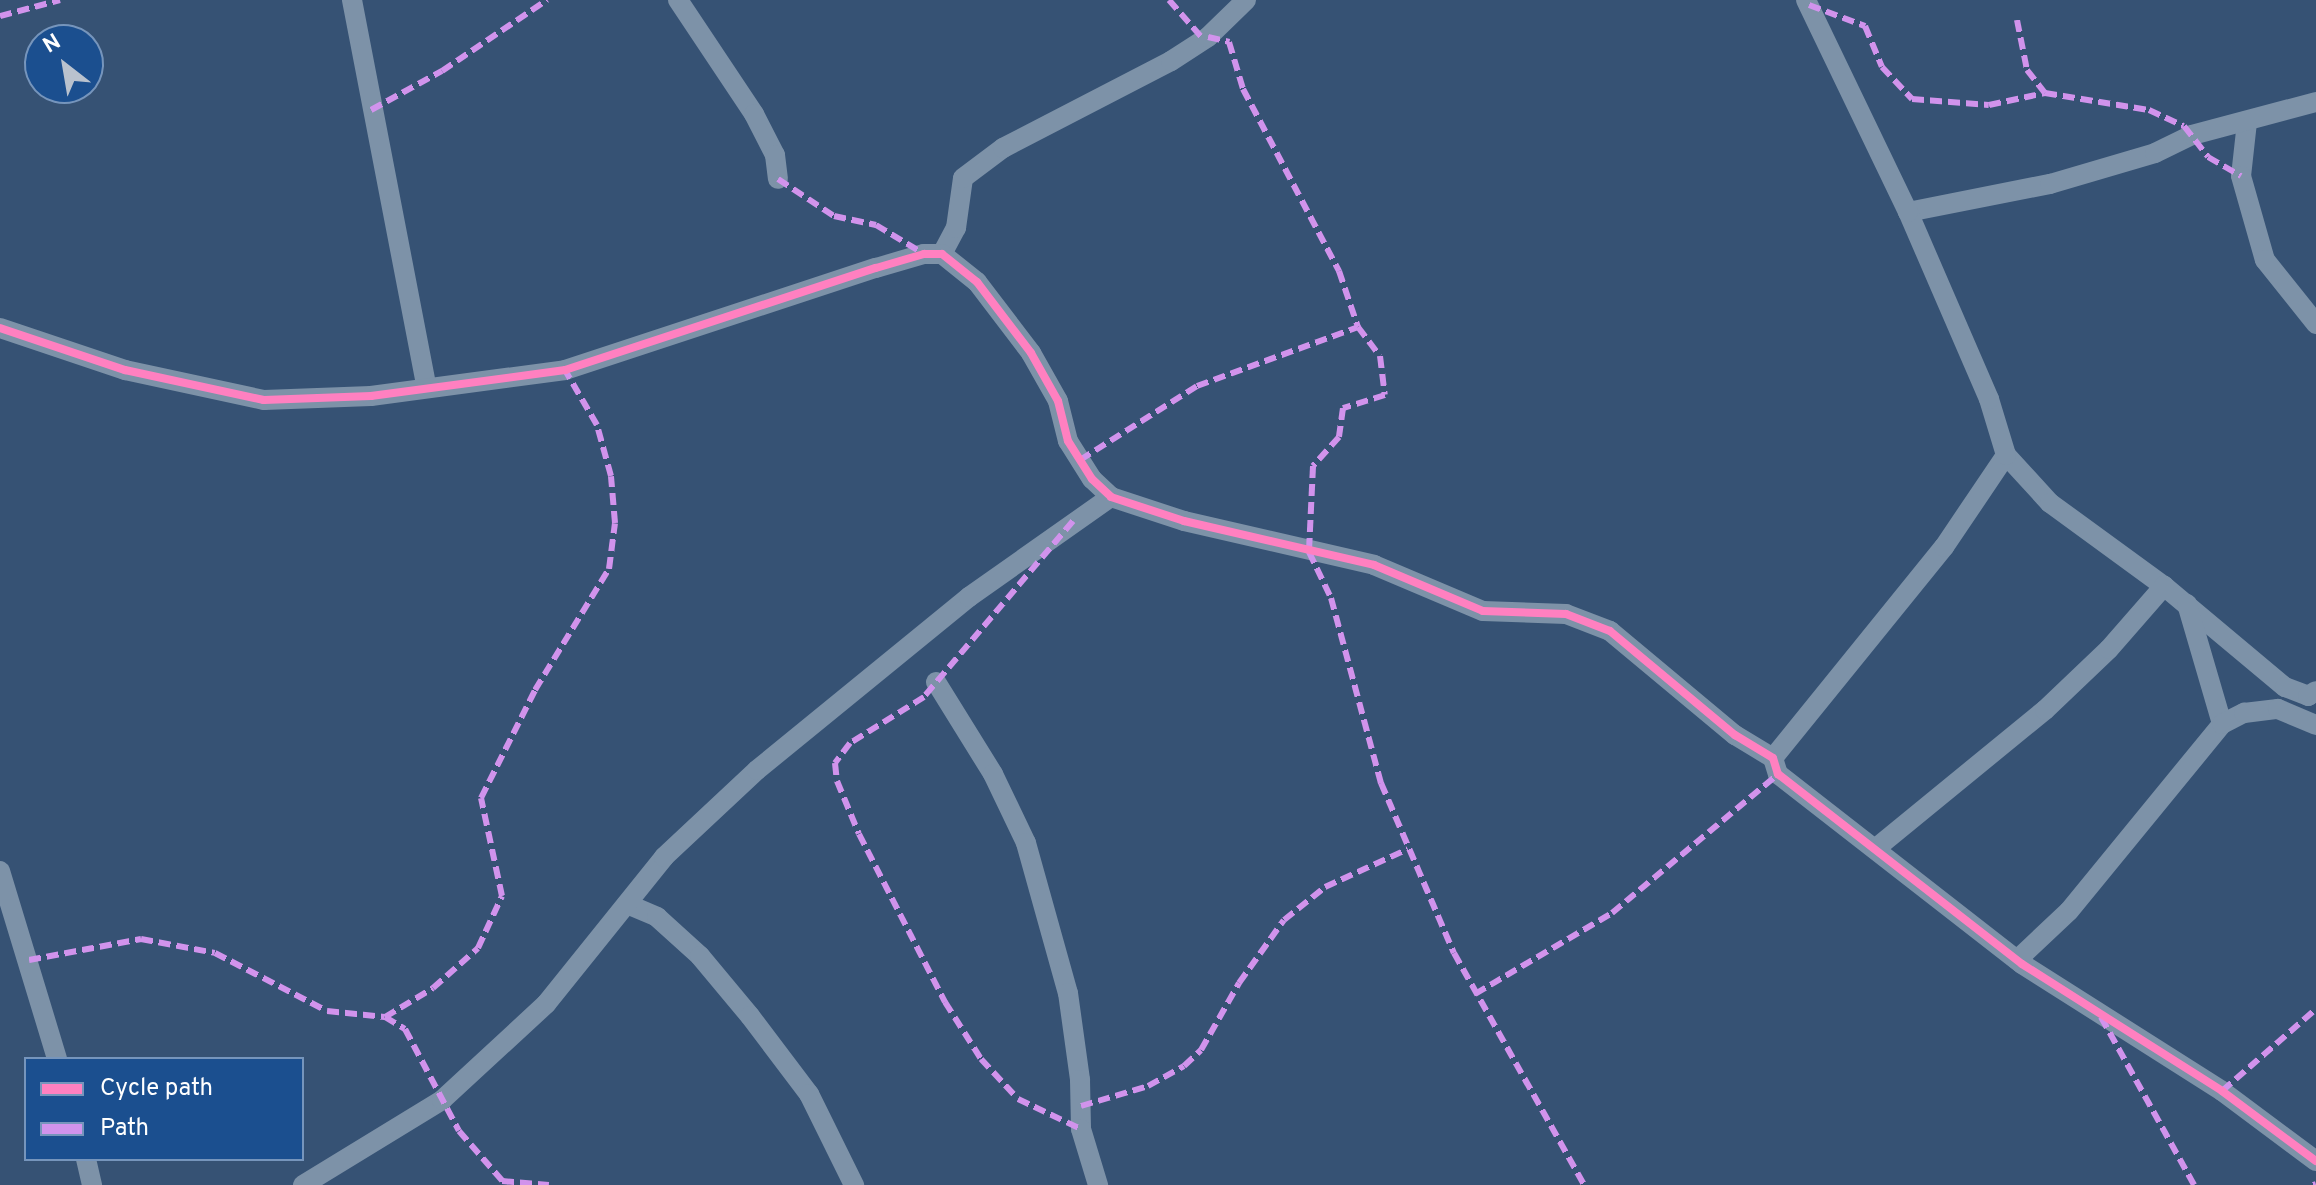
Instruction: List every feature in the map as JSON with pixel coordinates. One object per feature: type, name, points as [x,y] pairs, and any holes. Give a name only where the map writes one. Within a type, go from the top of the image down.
[{"type":"street","points":[[352,0],[426,386]]},
{"type":"street","points":[[678,0],[754,114],[775,155],[778,179]]},
{"type":"street","points":[[942,254],[956,228],[963,178],[1003,148],[1182,54],[1246,0]]},
{"type":"street","points":[[1806,0],[1908,212],[1989,399],[2006,455],[2050,503],[2187,604],[2285,687],[2308,696],[2316,691]]},
{"type":"street","points":[[1908,212],[2050,184],[2316,102]]},
{"type":"street","points":[[2247,122],[2241,176],[2265,260],[2316,324]]},
{"type":"street","points":[[0,328],[125,370],[264,400],[371,396],[426,386],[565,370],[912,257],[942,254],[977,282],[1031,353],[1058,401],[1068,441],[1092,479],[1111,497],[1184,521],[1374,565],[1483,611],[1566,614],[1610,631],[1735,735],[1773,758],[1778,774],[2017,960],[2222,1091],[2316,1161]]},
{"type":"street","points":[[1773,758],[1944,547],[2006,455]]},
{"type":"street","points":[[303,1185],[442,1100],[546,1004],[664,857],[757,770],[969,597],[1111,497]]},
{"type":"street","points":[[1875,849],[2045,710],[2109,649],[2164,586]]},
{"type":"street","points":[[2187,604],[2222,724]]},
{"type":"street","points":[[936,682],[993,774],[1026,843],[1068,993],[1080,1080],[1081,1129],[1098,1185]]},
{"type":"street","points":[[2017,960],[2069,911],[2222,724],[2244,713],[2278,709],[2316,725]]},
{"type":"street","points":[[2,882],[56,1057]]},
{"type":"street","points":[[627,904],[657,917],[700,956],[750,1016],[809,1094],[854,1185]]},
{"type":"street","points":[[86,1161],[92,1185]]},
{"type":"marked path","points":[[0,16],[60,0]]},
{"type":"marked path","points":[[371,110],[442,71],[547,0]]},
{"type":"marked path","points":[[1169,0],[1204,40]]},
{"type":"marked path","points":[[1809,5],[1865,26],[1882,67],[1912,99],[1989,105],[2045,93],[2149,110],[2184,126],[2208,157],[2241,176]]},
{"type":"marked path","points":[[2017,20],[2027,70],[2045,93]]},
{"type":"marked path","points":[[1208,37],[1229,42],[1243,89],[1339,271],[1358,327],[1380,356],[1385,395],[1343,408],[1339,437],[1313,466],[1309,552],[1331,598],[1381,783],[1454,953],[1584,1185]]},
{"type":"marked path","points":[[778,179],[834,216],[876,225],[924,254]]},
{"type":"marked path","points":[[1080,460],[1197,386],[1358,327]]},
{"type":"marked path","points":[[385,1017],[433,988],[478,948],[502,896],[481,798],[535,690],[609,569],[615,523],[611,476],[597,425],[565,370]]},
{"type":"marked path","points":[[1073,521],[924,697],[850,743],[835,763],[837,781],[859,834],[945,1002],[981,1059],[1018,1099],[1081,1129]]},
{"type":"marked path","points":[[1475,994],[1612,913],[1778,774]]},
{"type":"marked path","points":[[1081,1106],[1148,1086],[1184,1066],[1201,1050],[1239,983],[1284,920],[1325,887],[1408,849]]},
{"type":"marked path","points":[[29,960],[141,939],[215,953],[327,1011],[385,1017],[405,1029],[459,1131],[506,1185]]},
{"type":"marked path","points":[[2222,1091],[2316,1009]]},
{"type":"marked path","points":[[2101,1017],[2194,1185]]},
{"type":"marked path","points":[[502,1181],[549,1185]]},
{"type":"cycle path","points":[[0,328],[125,370],[264,400],[371,396],[565,370],[876,268],[924,254],[942,254],[977,282],[1031,353],[1058,401],[1068,441],[1092,479],[1111,497],[1184,521],[1374,565],[1483,611],[1566,614],[1610,631],[1735,735],[1773,758],[1778,774],[2022,964],[2222,1091],[2316,1161]]}]
